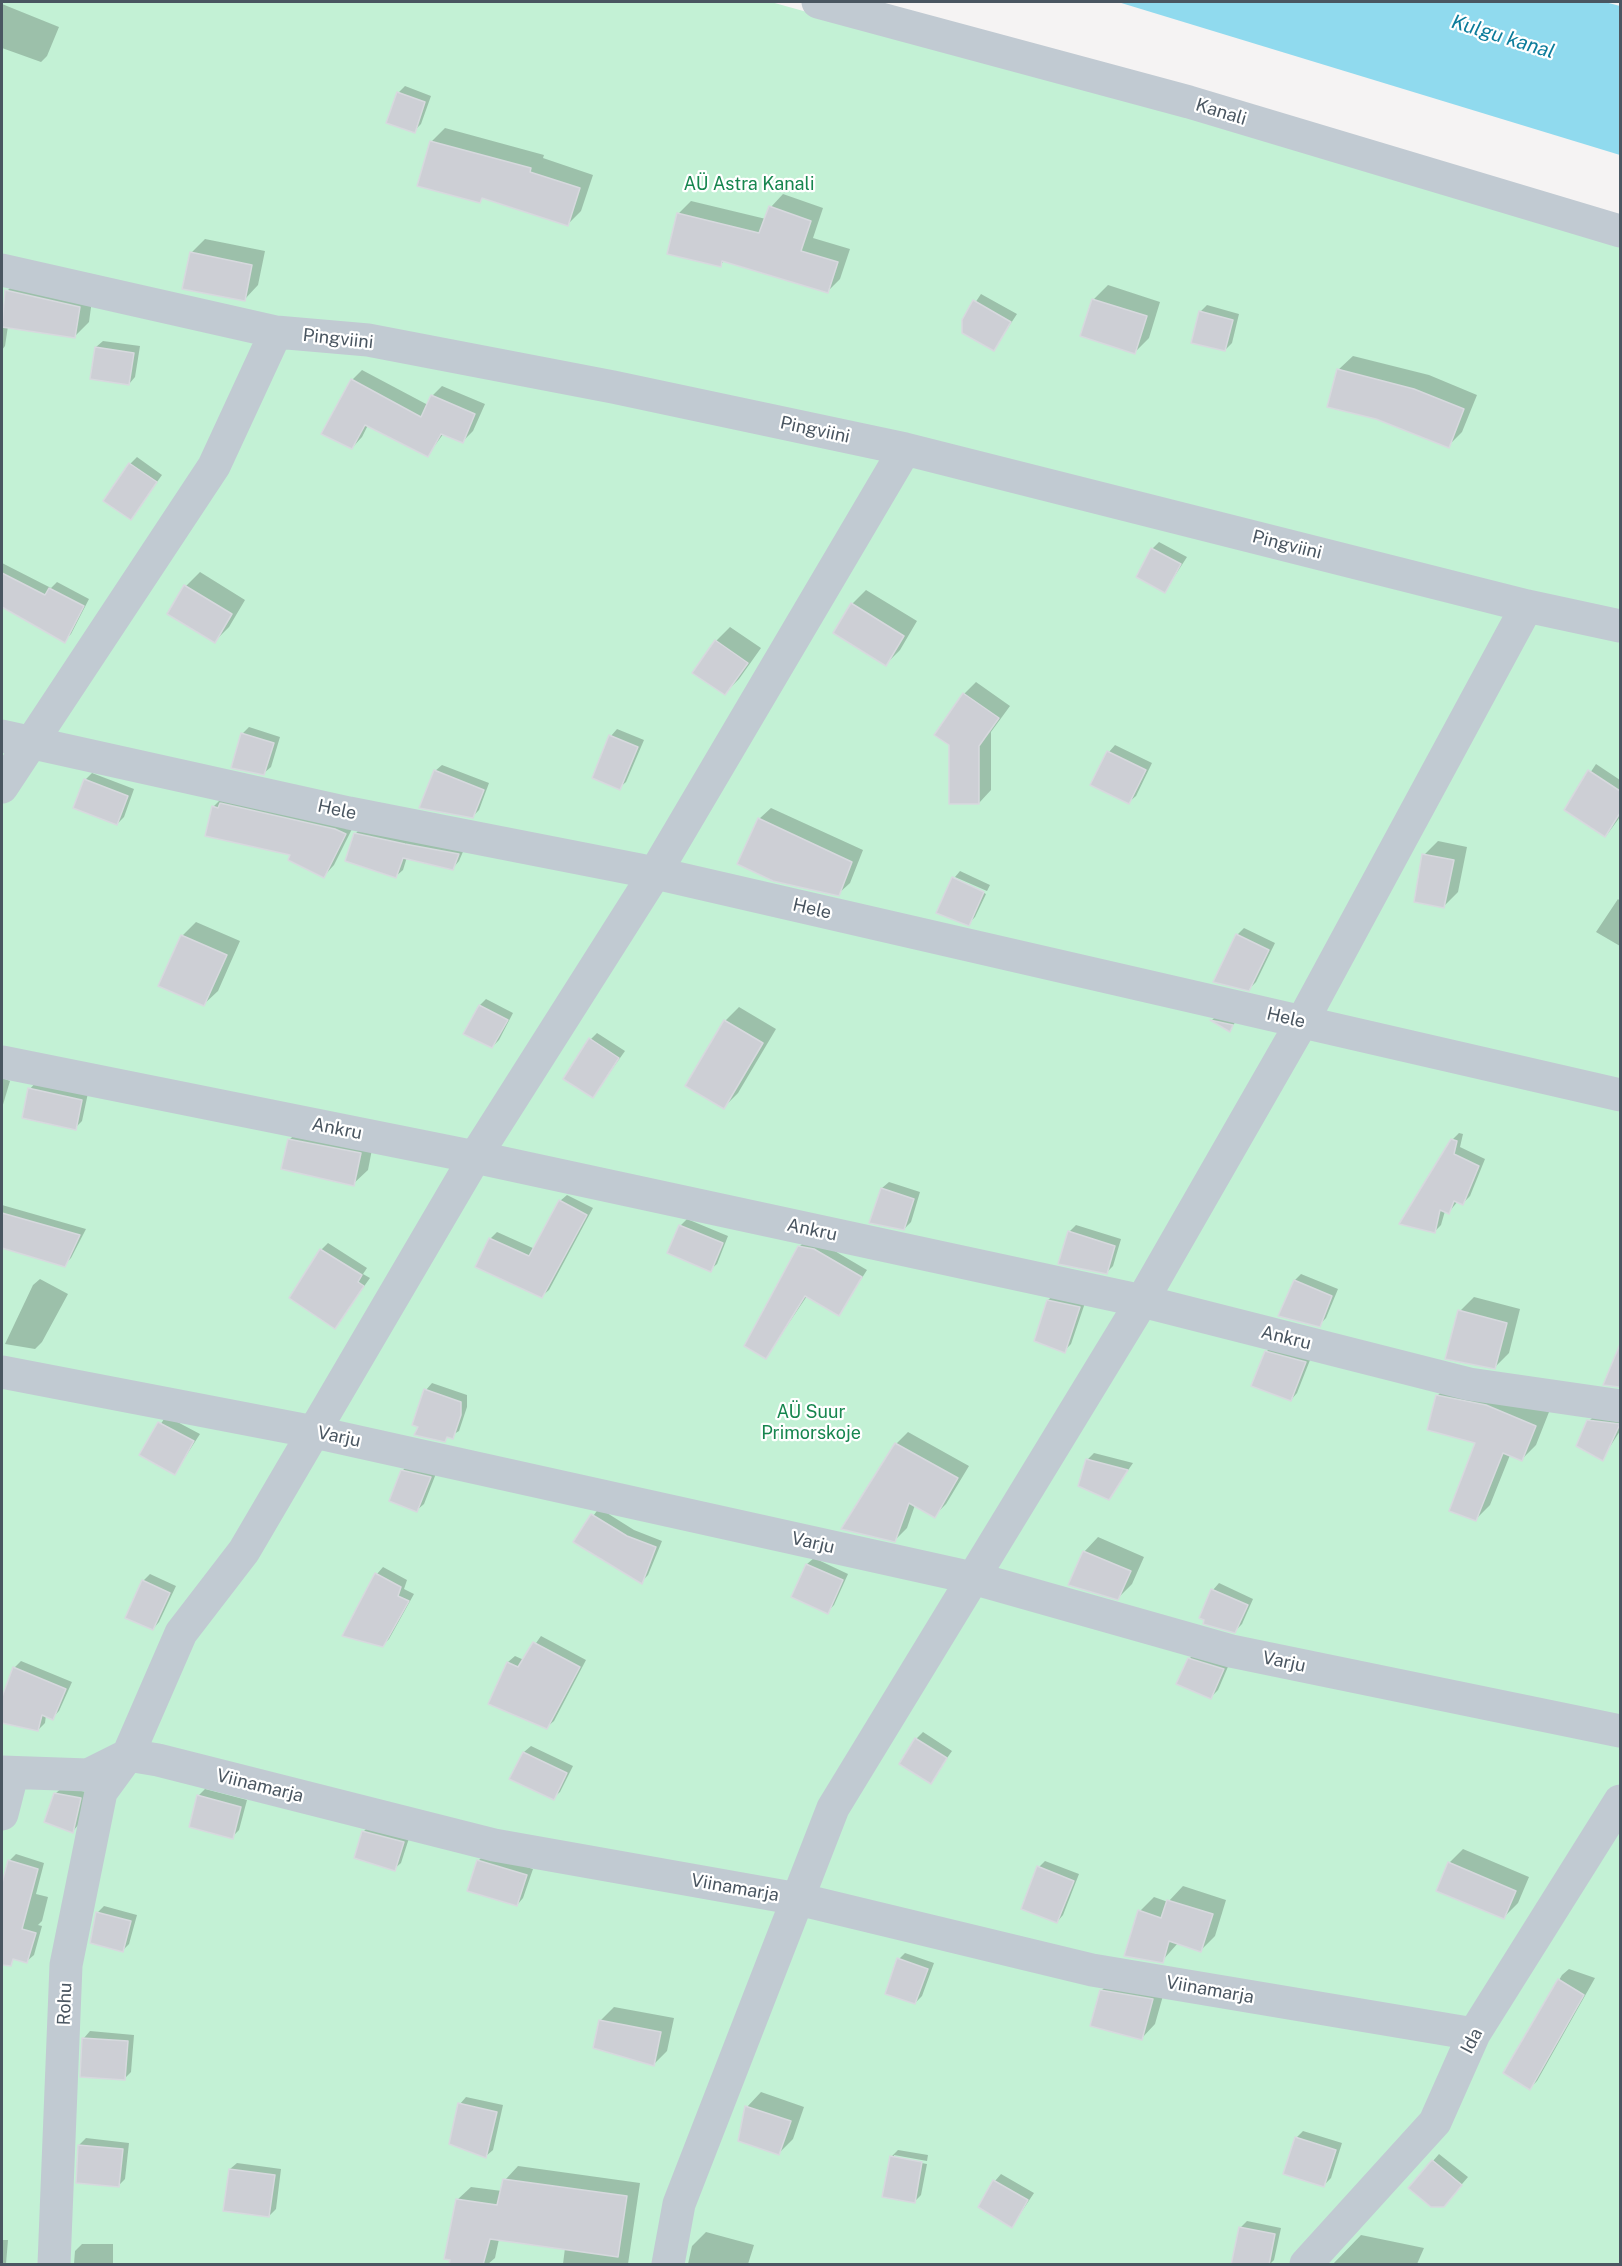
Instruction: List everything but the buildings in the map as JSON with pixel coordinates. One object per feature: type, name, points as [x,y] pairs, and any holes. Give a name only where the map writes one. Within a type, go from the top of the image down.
[{"type":"street","name":"Kanali","points":[[818,2],[1189,102],[1620,231]]},
{"type":"street","name":"Pingviini","points":[[2,270],[276,332],[368,340],[613,387],[905,449],[1527,606],[1620,626]]},
{"type":"street","points":[[2,787],[15,739],[214,466],[276,332]]},
{"type":"street","name":"Rohu","points":[[54,2265],[66,1965],[101,1792],[128,1755],[181,1633],[244,1551],[476,1157],[655,873],[905,449]]},
{"type":"street","points":[[668,2265],[679,2204],[833,1808],[1142,1301],[1302,1022],[1527,606]]},
{"type":"street","name":"Hele","points":[[15,739],[350,813],[655,873],[1620,1095]]},
{"type":"street","name":"Ankru","points":[[2,1062],[476,1157],[1142,1301],[1468,1384],[1620,1406]]},
{"type":"street","name":"Varju","points":[[2,1372],[314,1432],[973,1578],[1231,1651],[1620,1731]]},
{"type":"street","points":[[2,1814],[7,1773],[88,1775],[128,1755]]},
{"type":"street","name":"Viinamarja","points":[[128,1755],[158,1760],[494,1845],[798,1899],[1092,1970],[1474,2034]]},
{"type":"street","name":"Ida","points":[[1306,2265],[1435,2122],[1474,2034],[1620,1801]]},
{"type":"green space","name":"AÜ Suur Primorskoje","points":[[2,2],[771,2],[1480,199],[1620,243],[1620,2264],[2,2264]]},
{"type":"water","name":"Kulgu kanal","points":[[1118,2],[1605,2],[1620,6],[1620,155]]},
{"type":"park label","name":"AÜ Astra Kanali","points":[[749,184]]}]
